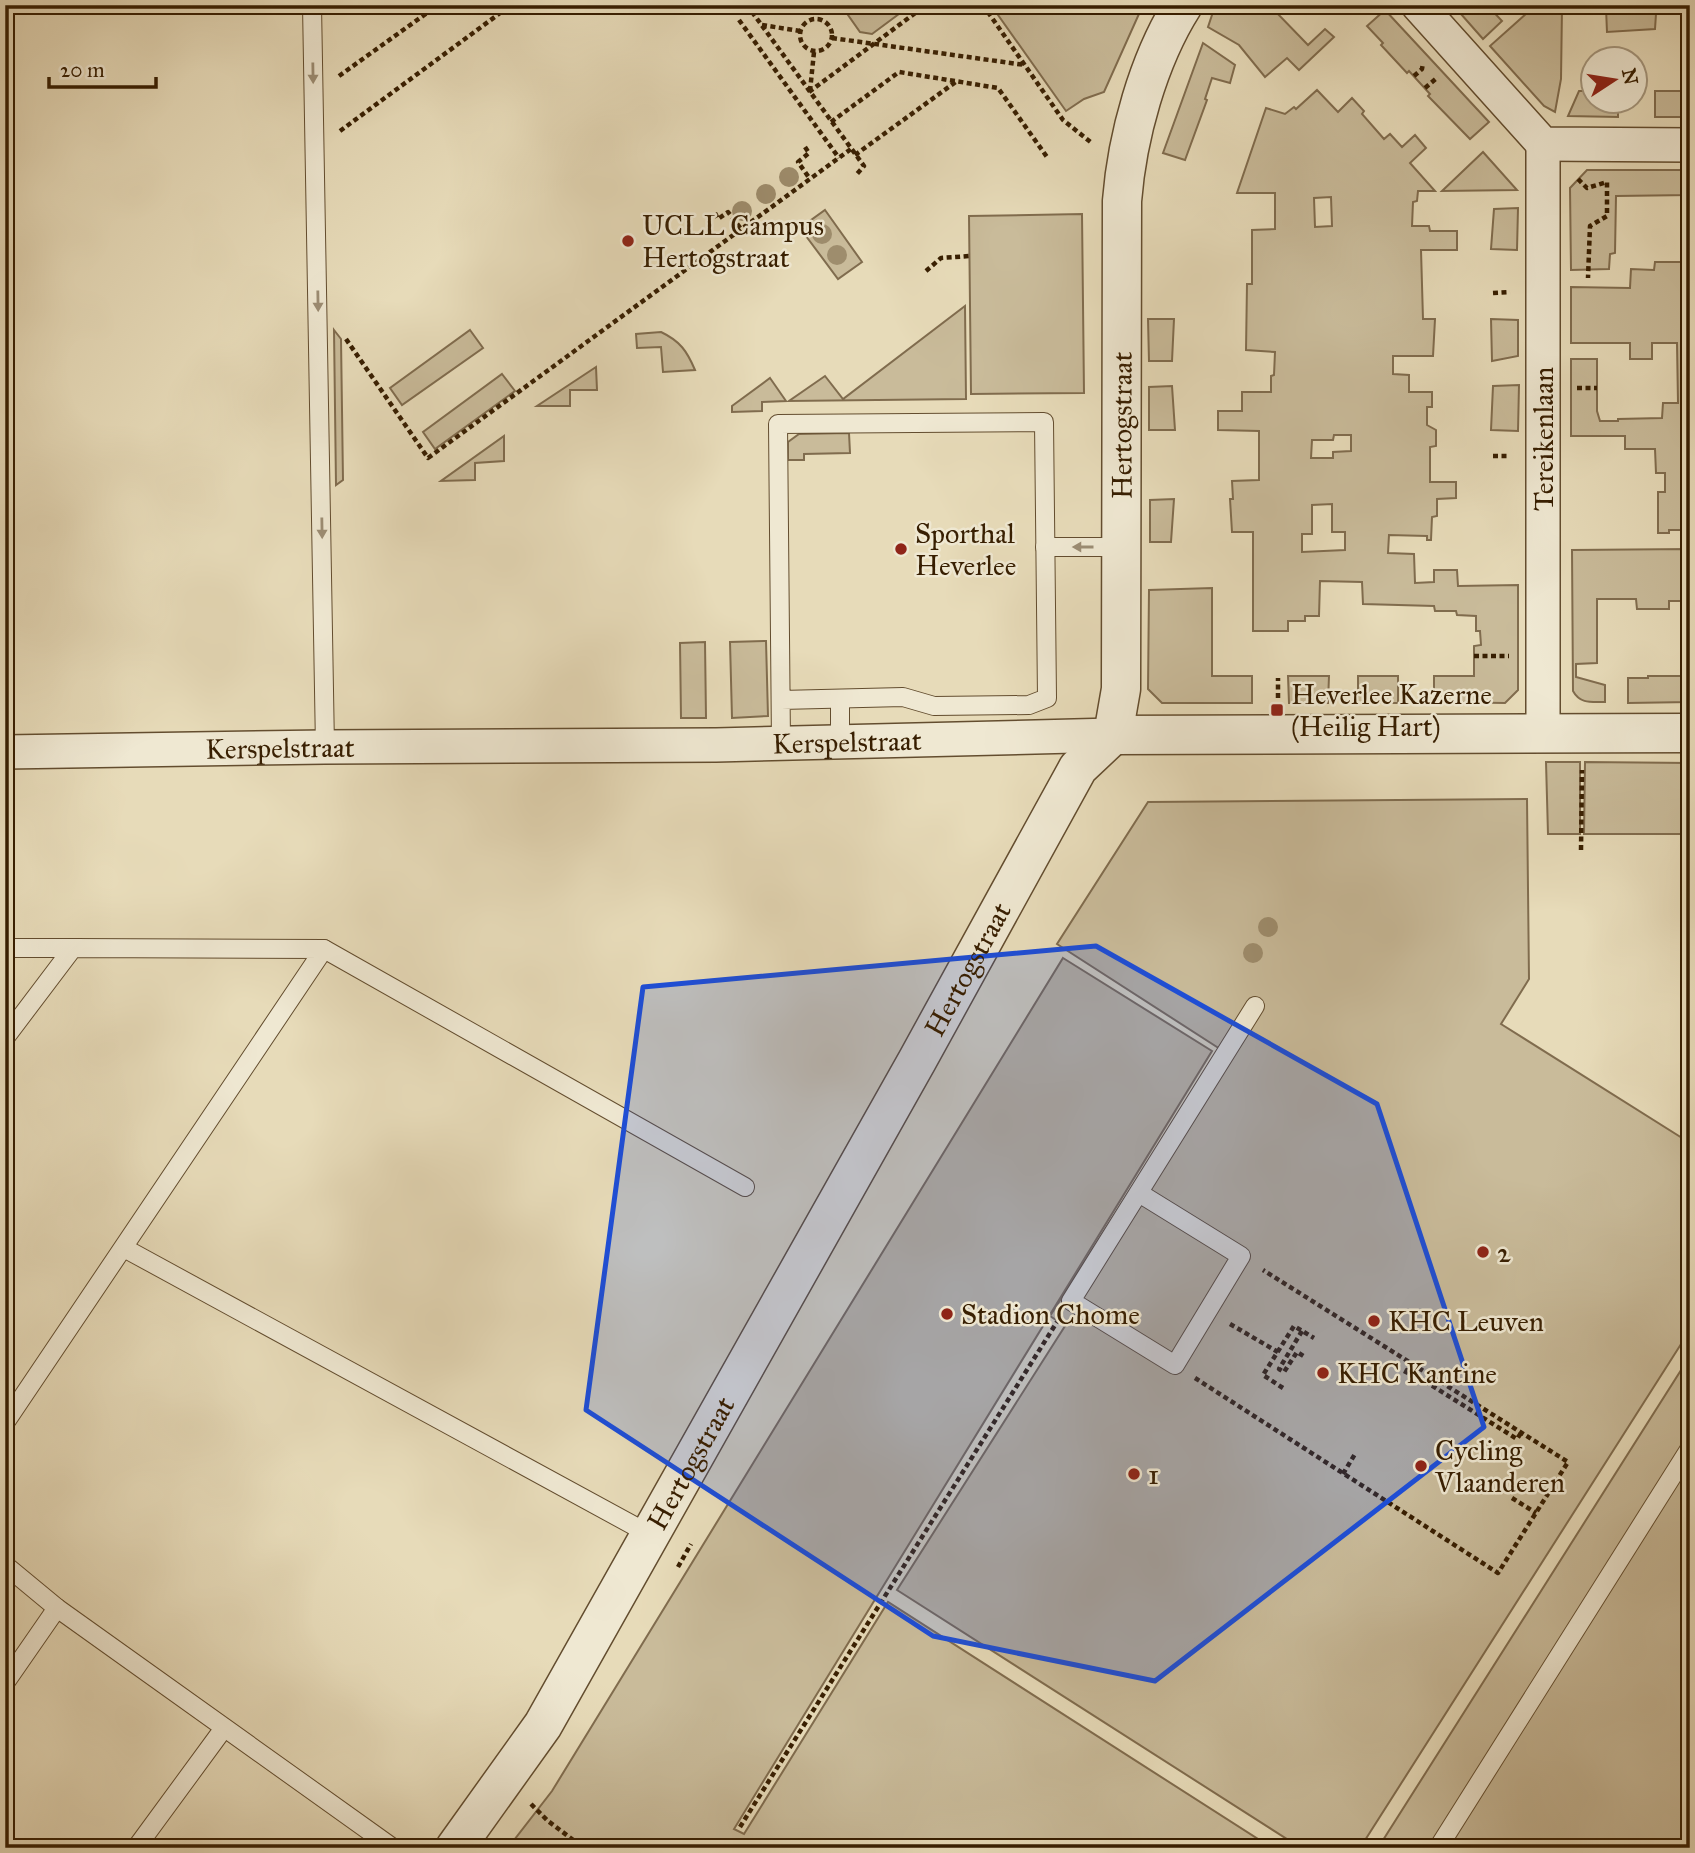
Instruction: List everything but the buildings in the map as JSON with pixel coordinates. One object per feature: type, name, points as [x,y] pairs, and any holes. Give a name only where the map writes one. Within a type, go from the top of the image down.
[{"type":"street","name":"Hertogstraat","points":[[456,1848],[543,1725],[918,1059],[1078,768],[1113,735],[1121,689],[1124,171],[1141,100],[1183,5]]},
{"type":"street","points":[[1418,5],[1543,144],[1690,145]]},
{"type":"street","name":"Tereikenlaan","points":[[1543,144],[1543,734]]},
{"type":"street","name":"Kerspelstraat","points":[[5,752],[781,743],[1113,735],[1690,733]]},
{"type":"lane","points":[[312,5],[325,747]]},
{"type":"lane","points":[[781,700],[902,697],[934,706],[1029,705],[1047,698],[1044,422],[778,424],[781,743]]},
{"type":"lane","points":[[1045,547],[1121,547]]},
{"type":"lane","points":[[840,700],[840,742]]},
{"type":"lane","points":[[5,948],[324,949],[745,1187]]},
{"type":"lane","points":[[5,1038],[73,948]]},
{"type":"lane","points":[[5,1423],[324,949]]},
{"type":"lane","points":[[1139,1193],[1241,1256],[1175,1365],[1071,1301],[1255,1006]]},
{"type":"lane","points":[[124,1248],[651,1535]]},
{"type":"lane","points":[[1438,1848],[1690,1448]]},
{"type":"lane","points":[[5,1565],[57,1608],[393,1848]]},
{"type":"lane","points":[[5,1683],[57,1608]]},
{"type":"lane","points":[[136,1848],[224,1728]]},
{"type":"path","points":[[335,66],[335,79],[438,5]]},
{"type":"path","points":[[335,121],[335,134],[511,5]]},
{"type":"path","points":[[747,5],[864,166],[856,175]]},
{"type":"path","points":[[810,92],[926,5]]},
{"type":"path","points":[[983,5],[1063,120],[1124,171]]},
{"type":"path","points":[[816,19],[827,22],[832,38],[827,47],[814,52],[803,46],[799,37],[806,22],[816,19]]},
{"type":"path","points":[[739,20],[839,158]]},
{"type":"path","points":[[762,25],[800,31]]},
{"type":"path","points":[[832,38],[1025,65]]},
{"type":"path","points":[[810,92],[814,52]]},
{"type":"path","points":[[831,122],[899,72],[957,81],[998,88],[1047,157]]},
{"type":"path","points":[[855,155],[957,81]]},
{"type":"path","points":[[1543,144],[1587,188],[1607,182],[1607,216],[1590,226],[1588,278]]},
{"type":"path","points":[[805,147],[809,153],[798,162],[810,179]]},
{"type":"path","points":[[345,337],[428,458],[851,149]]},
{"type":"path","points":[[715,213],[718,219],[728,212],[741,229]]},
{"type":"path","points":[[926,271],[941,258],[969,256]]},
{"type":"path","points":[[1581,850],[1583,734]]},
{"type":"path","points":[[1175,1365],[1498,1573],[1568,1462],[1241,1256]]},
{"type":"path","points":[[1071,1301],[740,1827],[951,1490],[1071,1301]]},
{"type":"path","points":[[1283,1388],[1264,1375],[1294,1326],[1314,1338]]},
{"type":"path","points":[[1243,1331],[1278,1352]]},
{"type":"path","points":[[1302,1331],[1279,1369],[1284,1372],[1297,1352],[1305,1357]]},
{"type":"path","points":[[1412,1363],[1406,1372],[1517,1439],[1521,1432]]},
{"type":"path","points":[[1343,1474],[1355,1454]]},
{"type":"path","points":[[1512,1498],[1536,1513]]},
{"type":"path","points":[[531,1804],[548,1821],[584,1848]]},
{"type":"highlighted area","points":[[1096,946],[1377,1104],[1484,1427],[1155,1681],[933,1636],[586,1410],[643,987]]},
{"type":"shaded area","points":[[841,5],[911,5],[872,34],[860,32]]},
{"type":"shaded area","points":[[991,5],[1143,5],[1104,92],[1084,99],[1066,111]]},
{"type":"shaded area","points":[[1218,5],[1276,5],[1273,9],[1308,45],[1325,29],[1334,37],[1299,70],[1287,58],[1265,77],[1239,45],[1208,27]]},
{"type":"shaded area","points":[[1453,5],[1487,5],[1502,21],[1483,39]]},
{"type":"shaded area","points":[[1536,5],[1689,5],[1689,13],[1656,14],[1655,29],[1607,32],[1606,8],[1562,8],[1561,79],[1555,112],[1544,106],[1490,46]]},
{"type":"shaded area","points":[[1385,10],[1489,122],[1470,139],[1428,96],[1430,94],[1409,71],[1407,73],[1381,45],[1383,43],[1367,26]]},
{"type":"shaded area","points":[[1203,43],[1235,65],[1230,83],[1212,78],[1205,99],[1207,100],[1185,160],[1163,153]]},
{"type":"shaded area","points":[[1317,90],[1338,112],[1352,98],[1384,139],[1390,134],[1402,147],[1415,135],[1426,148],[1410,163],[1435,191],[1418,191],[1417,201],[1413,202],[1412,226],[1429,226],[1430,231],[1457,231],[1457,250],[1421,250],[1423,319],[1435,319],[1433,356],[1393,356],[1393,374],[1409,375],[1409,392],[1432,392],[1432,407],[1427,407],[1427,425],[1436,430],[1436,446],[1430,447],[1430,482],[1456,482],[1456,498],[1437,499],[1437,516],[1432,517],[1431,540],[1427,540],[1427,536],[1389,535],[1388,553],[1414,554],[1415,583],[1434,582],[1434,570],[1457,570],[1458,586],[1518,585],[1518,690],[1505,703],[1434,702],[1434,676],[1474,676],[1474,646],[1481,645],[1480,631],[1476,631],[1476,616],[1457,615],[1456,611],[1435,611],[1434,606],[1363,604],[1362,582],[1320,581],[1319,616],[1305,616],[1305,621],[1288,621],[1288,631],[1253,631],[1253,532],[1232,532],[1230,499],[1233,499],[1232,481],[1259,480],[1259,431],[1218,430],[1218,411],[1242,411],[1242,392],[1271,392],[1275,352],[1246,350],[1247,284],[1252,284],[1252,230],[1275,229],[1275,193],[1237,193],[1266,108],[1285,114],[1294,107],[1296,109]],"holes":[[[1331,197],[1332,226],[1315,227],[1314,198]],[[1334,435],[1351,435],[1351,451],[1333,452],[1333,458],[1311,458],[1312,440],[1333,440]],[[1332,504],[1332,532],[1345,532],[1345,550],[1302,552],[1302,534],[1312,534],[1312,505]]]},
{"type":"shaded area","points":[[1580,91],[1580,116],[1618,117],[1568,116]]},
{"type":"shaded area","points":[[1655,91],[1690,91],[1690,117],[1655,117]]},
{"type":"shaded area","points":[[1483,152],[1517,190],[1442,191]]},
{"type":"shaded area","points":[[1587,170],[1690,170],[1690,195],[1616,196],[1615,253],[1610,254],[1609,269],[1571,270],[1570,188]]},
{"type":"shaded area","points":[[1518,208],[1517,250],[1491,249],[1494,209]]},
{"type":"shaded area","points":[[825,210],[862,262],[838,279],[800,228]]},
{"type":"shaded area","points":[[1082,214],[1084,393],[971,394],[969,216]]},
{"type":"shaded area","points":[[1655,262],[1690,262],[1690,530],[1669,530],[1669,533],[1658,533],[1658,492],[1665,492],[1665,473],[1656,473],[1655,449],[1625,449],[1625,436],[1571,436],[1571,359],[1597,359],[1597,411],[1600,421],[1662,418],[1663,403],[1678,403],[1677,343],[1652,343],[1652,359],[1630,359],[1630,343],[1571,343],[1571,287],[1630,288],[1631,269],[1654,270]]},
{"type":"shaded area","points":[[965,306],[966,399],[789,401],[825,376],[843,399]]},
{"type":"shaded area","points":[[1148,319],[1174,319],[1172,361],[1149,361]]},
{"type":"shaded area","points":[[1491,319],[1518,320],[1518,356],[1492,361]]},
{"type":"shaded area","points":[[334,330],[341,339],[343,480],[336,485]]},
{"type":"shaded area","points":[[470,330],[483,348],[402,405],[390,388]]},
{"type":"shaded area","points":[[661,332],[682,347],[695,370],[663,372],[661,347],[637,348],[636,334]]},
{"type":"shaded area","points":[[596,367],[597,390],[570,390],[570,406],[537,406]]},
{"type":"shaded area","points":[[502,374],[515,391],[435,449],[423,432]]},
{"type":"shaded area","points":[[770,378],[786,401],[762,402],[762,411],[732,412],[732,406]]},
{"type":"shaded area","points":[[1519,385],[1518,431],[1491,430],[1493,386]]},
{"type":"shaded area","points":[[1172,386],[1175,430],[1149,430],[1149,387]]},
{"type":"shaded area","points":[[849,433],[850,453],[804,454],[804,460],[788,460],[788,442],[799,434]]},
{"type":"shaded area","points":[[504,436],[504,461],[475,463],[475,480],[441,481]]},
{"type":"shaded area","points":[[1174,499],[1171,542],[1150,542],[1150,500]]},
{"type":"shaded area","points":[[1690,549],[1690,601],[1669,601],[1669,609],[1637,609],[1636,599],[1597,599],[1597,663],[1576,664],[1576,677],[1605,685],[1605,702],[1579,698],[1573,691],[1572,550]]},
{"type":"shaded area","points":[[1212,588],[1212,676],[1252,676],[1252,703],[1162,703],[1148,689],[1149,590]]},
{"type":"shaded area","points":[[766,641],[768,716],[732,718],[730,642]]},
{"type":"shaded area","points":[[705,642],[706,718],[681,718],[680,643]]},
{"type":"shaded area","points":[[1288,676],[1329,676],[1328,703],[1289,703]]},
{"type":"shaded area","points":[[1358,676],[1398,676],[1398,703],[1358,703]]},
{"type":"shaded area","points":[[1689,676],[1690,702],[1628,703],[1628,678]]},
{"type":"shaded area","points":[[1546,762],[1580,762],[1580,834],[1548,834]]},
{"type":"shaded area","points":[[1585,762],[1690,763],[1690,834],[1584,834]]},
{"type":"shaded area","name":"KHC Leuven","points":[[1527,799],[1529,979],[1501,1024],[1690,1143],[1690,1330],[1360,1848],[1301,1848],[897,1590],[1065,1326],[1050,1316],[1220,1049],[1057,944],[1148,802]]},
{"type":"shaded area","name":"Stadion Chome","points":[[1063,958],[1212,1051],[734,1829],[744,1834],[888,1602],[1272,1848],[508,1848],[552,1791]]},
{"type":"shaded area","points":[[1690,1356],[1690,1848],[1378,1848]]},
{"type":"place","name":"UCLL Campus Hertogstraat","points":[[628,241]]},
{"type":"place","name":"Sporthal Heverlee","points":[[901,549]]},
{"type":"place","name":"Heverlee Kazerne (Heilig Hart)","points":[[1277,710]]},
{"type":"place","name":"2","points":[[1483,1252]]},
{"type":"place","name":"Stadion Chome","points":[[947,1314]]},
{"type":"place","name":"KHC Leuven","points":[[1374,1321]]},
{"type":"place","name":"KHC Kantine","points":[[1323,1373]]},
{"type":"place","name":"Cycling Vlaanderen","points":[[1421,1466]]},
{"type":"place","name":"1","points":[[1134,1474]]}]
